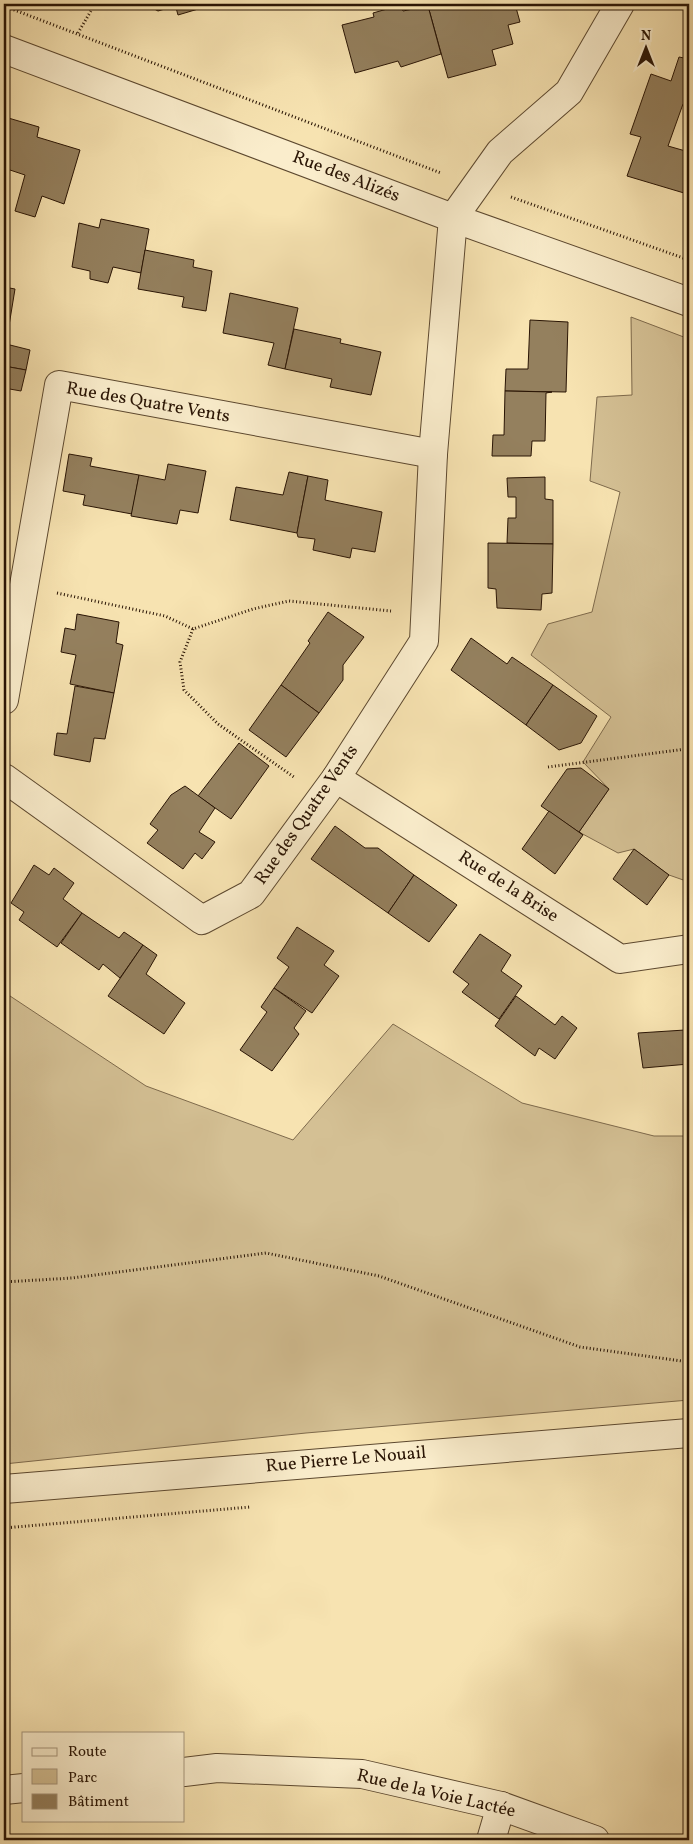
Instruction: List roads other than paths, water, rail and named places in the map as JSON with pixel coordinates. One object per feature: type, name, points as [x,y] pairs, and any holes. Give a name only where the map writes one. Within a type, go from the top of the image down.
[{"type":"street","points":[[453,218],[500,152],[569,92],[620,4]]},
{"type":"street","name":"Rue des Alizés","points":[[4,49],[453,218],[689,302]]},
{"type":"street","name":"Rue des Quatre Vents","points":[[4,778],[202,920],[251,894],[329,788],[424,641],[433,454],[453,218]]},
{"type":"street","name":"Rue des Quatre Vents","points":[[4,700],[17,591],[59,385],[433,454]]},
{"type":"street","name":"Rue de la Brise","points":[[329,788],[620,959],[689,949]]},
{"type":"street","name":"Rue Pierre Le Nouail","points":[[4,1488],[689,1433]]},
{"type":"street","name":"Rue de la Voie Lactée","points":[[185,1772],[216,1768],[362,1774],[501,1806],[594,1840]]},
{"type":"street","points":[[4,1790],[22,1788]]},
{"type":"street","points":[[491,1840],[501,1806]]}]
